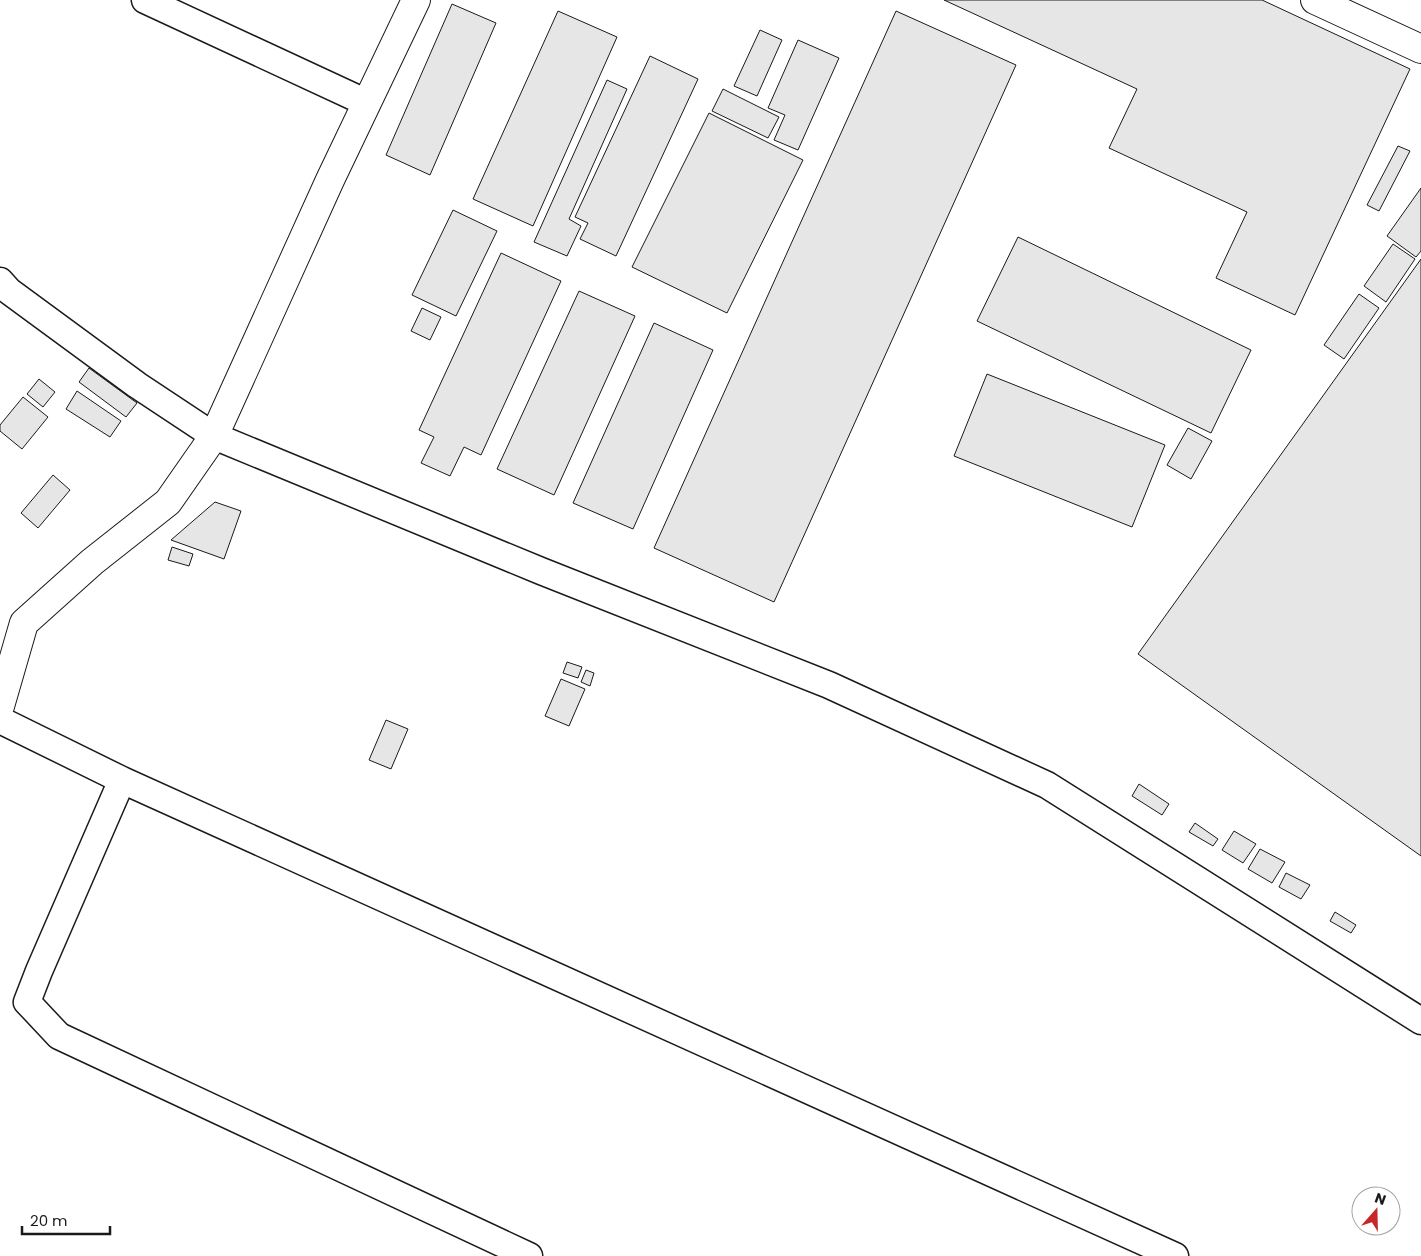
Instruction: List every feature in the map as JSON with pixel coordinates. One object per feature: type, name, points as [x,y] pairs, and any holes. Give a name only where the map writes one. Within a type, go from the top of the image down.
[{"type":"street","points":[[145,0],[367,103]]},
{"type":"street","points":[[416,0],[330,180],[214,436],[168,502],[92,562],[24,623],[0,706],[122,780],[1175,1256]]},
{"type":"street","points":[[1315,0],[1421,49]]},
{"type":"street","points":[[0,281],[9,291],[137,385],[214,436],[532,567],[829,685],[1047,785],[1421,1021]]},
{"type":"street","points":[[122,780],[27,1002],[59,1036],[529,1256]]},
{"type":"building","points":[[944,0],[1262,0],[1410,69],[1295,315],[1216,278],[1247,212],[1109,148],[1137,89]]},
{"type":"building","points":[[452,4],[496,23],[430,175],[386,155]]},
{"type":"building","points":[[558,11],[617,37],[533,226],[473,199]]},
{"type":"building","points":[[896,11],[1016,65],[774,602],[654,548]]},
{"type":"building","points":[[760,30],[782,40],[757,96],[734,86]]},
{"type":"building","points":[[798,40],[839,58],[798,150],[774,140],[785,115],[768,108]]},
{"type":"building","points":[[650,56],[698,79],[616,256],[580,239],[588,223],[575,217]]},
{"type":"building","points":[[607,80],[627,89],[569,219],[581,226],[567,256],[534,242]]},
{"type":"building","points":[[723,89],[779,117],[768,138],[712,111]]},
{"type":"building","points":[[709,113],[803,160],[727,313],[632,267]]},
{"type":"building","points":[[1398,146],[1410,151],[1379,211],[1367,205]]},
{"type":"building","points":[[1421,188],[1421,251],[1416,257],[1387,236]]},
{"type":"building","points":[[453,210],[497,231],[456,316],[412,295]]},
{"type":"building","points":[[1018,237],[1251,350],[1211,433],[977,321]]},
{"type":"building","points":[[1393,244],[1415,259],[1386,302],[1364,286]]},
{"type":"building","points":[[501,253],[561,281],[481,455],[464,447],[450,476],[421,463],[434,437],[419,430]]},
{"type":"building","points":[[1421,259],[1421,856],[1138,654]]},
{"type":"building","points":[[579,291],[635,316],[554,495],[497,469]]},
{"type":"building","points":[[1359,294],[1379,308],[1344,359],[1324,345]]},
{"type":"building","points":[[422,308],[441,317],[430,340],[411,331]]},
{"type":"building","points":[[654,323],[713,350],[633,529],[573,503]]},
{"type":"building","points":[[89,368],[137,403],[126,417],[79,382]]},
{"type":"building","points":[[987,374],[1165,445],[1132,527],[954,456]]},
{"type":"building","points":[[39,379],[55,392],[43,407],[27,394]]},
{"type":"building","points":[[77,391],[121,421],[110,437],[66,409]]},
{"type":"building","points":[[23,397],[48,417],[22,449],[0,431],[0,425]]},
{"type":"building","points":[[1188,428],[1212,441],[1191,479],[1167,465]]},
{"type":"building","points":[[53,475],[70,490],[38,528],[21,513]]},
{"type":"building","points":[[215,502],[241,511],[224,559],[171,540]]},
{"type":"building","points":[[172,547],[193,554],[189,566],[168,560]]},
{"type":"building","points":[[567,662],[582,667],[578,678],[563,673]]},
{"type":"building","points":[[586,670],[594,673],[590,686],[581,682]]},
{"type":"building","points":[[561,679],[585,689],[569,726],[545,716]]},
{"type":"building","points":[[386,720],[408,729],[391,769],[369,760]]},
{"type":"building","points":[[1139,784],[1169,804],[1162,815],[1132,796]]},
{"type":"building","points":[[1195,823],[1218,839],[1213,846],[1189,832]]},
{"type":"building","points":[[1234,831],[1256,844],[1243,863],[1222,850]]},
{"type":"building","points":[[1260,849],[1285,862],[1272,883],[1248,869]]},
{"type":"building","points":[[1286,873],[1310,885],[1301,899],[1279,887]]},
{"type":"building","points":[[1335,912],[1356,925],[1351,933],[1330,921]]}]
